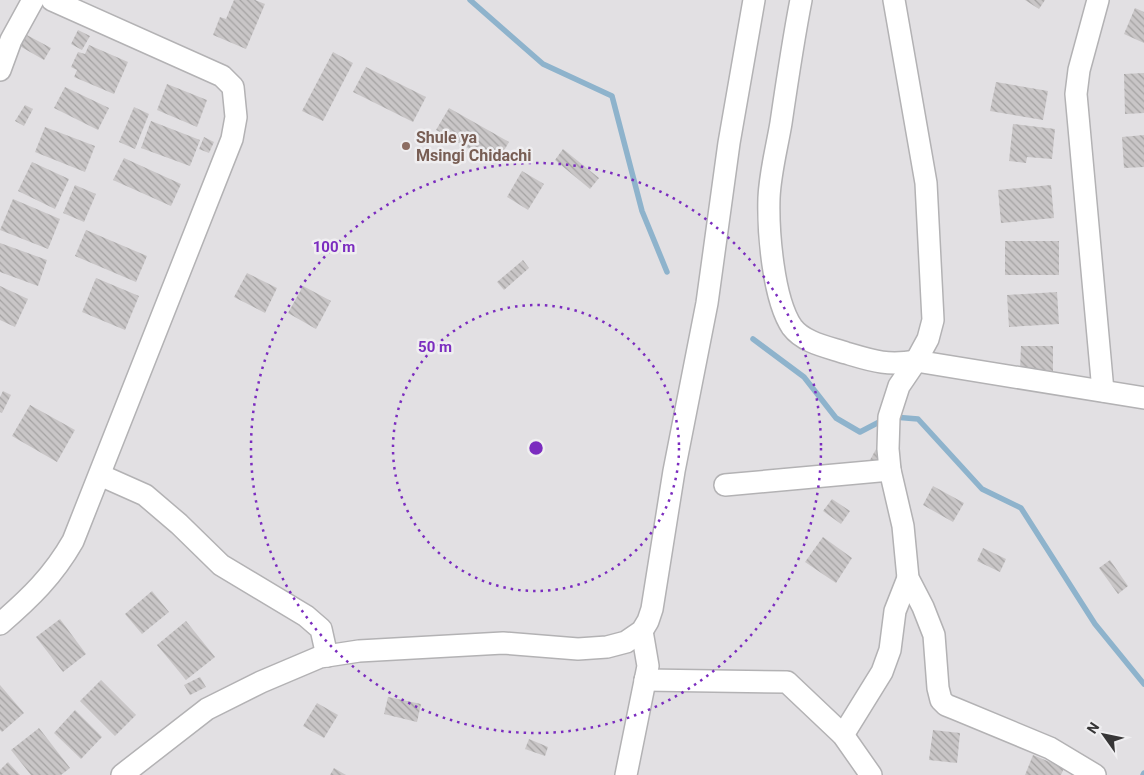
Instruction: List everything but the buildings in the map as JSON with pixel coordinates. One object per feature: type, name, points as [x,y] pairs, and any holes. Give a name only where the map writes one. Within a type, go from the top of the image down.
[{"type":"street","points":[[1,64],[11,40],[33,0]]},
{"type":"street","points":[[0,624],[60,564],[73,541],[232,139],[236,117],[234,88],[222,76],[52,0]]},
{"type":"street","points":[[122,775],[207,709],[261,682],[320,657],[359,652],[503,643],[578,649],[607,647],[626,642],[642,631],[652,609],[674,471],[707,303],[729,142],[754,0]]},
{"type":"street","points":[[802,0],[769,197],[770,231],[774,263],[783,308],[792,327],[802,337],[875,362],[897,364],[916,361],[1144,398]]},
{"type":"street","points":[[894,0],[926,184],[934,320],[928,338],[916,361],[899,386],[889,417],[888,449],[890,470],[903,526],[908,578],[924,607],[934,634],[938,688],[941,700],[946,705],[1050,748],[1095,775]]},
{"type":"street","points":[[1098,0],[1079,70],[1076,94],[1103,391]]},
{"type":"street","points":[[725,486],[890,470]]},
{"type":"street","points":[[100,475],[144,495],[179,524],[221,565],[306,616],[321,629],[327,656]]},
{"type":"street","points":[[844,734],[882,672],[890,650],[895,611],[908,578]]},
{"type":"street","points":[[626,775],[648,666],[642,631]]},
{"type":"street","points":[[645,680],[787,682],[844,734],[871,775]]},
{"type":"waterway","points":[[470,0],[543,64],[612,96],[642,211],[667,272]]},
{"type":"waterway","points":[[753,339],[804,377],[836,418],[860,432],[883,420]]},
{"type":"waterway","points":[[894,417],[918,419],[982,489],[1021,508],[1095,624],[1144,684]]},
{"type":"place","name":"Shule ya Msingi Chidachi","points":[[406,146]]}]
